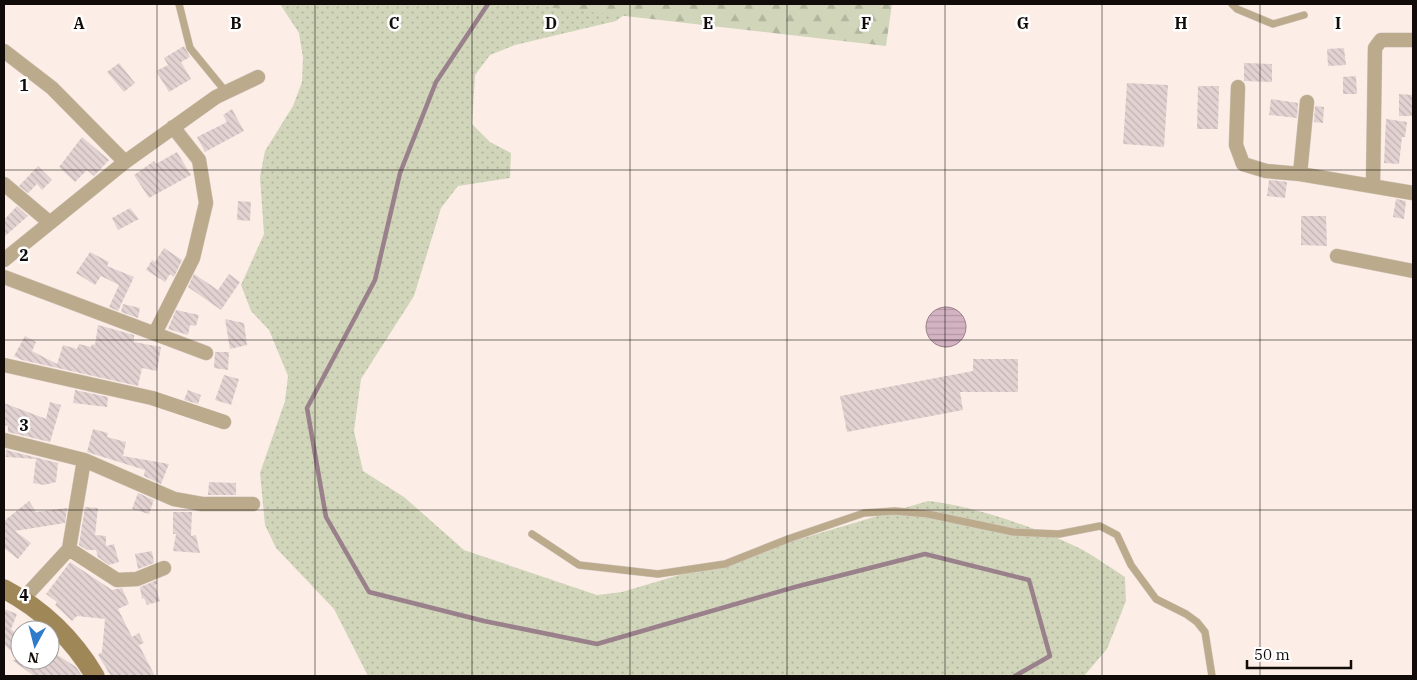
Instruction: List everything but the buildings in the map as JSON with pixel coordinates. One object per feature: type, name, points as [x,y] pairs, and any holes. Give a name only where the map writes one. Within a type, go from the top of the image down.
[{"type":"main road","points":[[4,589],[22,599],[63,632],[85,659],[95,676]]},
{"type":"street","points":[[1373,185],[1375,48],[1381,40],[1413,40]]},
{"type":"street","points":[[4,51],[52,88],[125,162]]},
{"type":"street","points":[[4,260],[125,162],[173,127],[226,92],[258,77]]},
{"type":"street","points":[[1238,87],[1236,145],[1243,164],[1266,170],[1373,185],[1413,194]]},
{"type":"street","points":[[1300,174],[1307,102]]},
{"type":"street","points":[[155,334],[193,258],[206,203],[199,160],[173,127]]},
{"type":"street","points":[[4,184],[49,222]]},
{"type":"street","points":[[1337,256],[1413,271]]},
{"type":"street","points":[[4,277],[206,353]]},
{"type":"street","points":[[4,365],[152,398],[224,422]]},
{"type":"street","points":[[4,440],[84,460],[174,499],[202,504],[253,504]]},
{"type":"street","points":[[22,599],[69,549],[84,460]]},
{"type":"street","points":[[69,549],[117,580],[137,579],[164,568]]},
{"type":"lane","points":[[179,4],[190,48],[226,92]]},
{"type":"lane","points":[[1232,4],[1236,9],[1272,24],[1304,15]]},
{"type":"lane","points":[[532,534],[579,565],[658,574],[725,564],[788,539],[864,513],[895,511],[928,514],[1012,532],[1059,534],[1080,528],[1100,526],[1117,535],[1131,565],[1156,600],[1186,614],[1197,622],[1205,632],[1212,676]]},
{"type":"green space","points":[[280,4],[639,4],[616,21],[515,45],[490,55],[475,75],[472,124],[490,142],[511,153],[510,178],[458,186],[441,208],[414,296],[361,379],[354,431],[363,471],[404,497],[464,550],[597,595],[622,592],[928,501],[945,503],[985,513],[1049,534],[1083,550],[1125,577],[1126,601],[1107,649],[1084,676],[368,676],[334,609],[276,548],[265,525],[260,473],[285,401],[288,376],[269,330],[251,311],[241,285],[264,234],[260,177],[265,151],[293,106],[302,82],[303,58],[299,33]]},
{"type":"green space","points":[[521,4],[892,4],[886,46]]},
{"type":"shaded area","points":[[950,307],[957,310],[963,316],[966,327],[965,335],[957,344],[950,347],[942,347],[935,344],[927,335],[926,323],[929,316],[938,308]]},
{"type":"waterway","points":[[488,4],[436,82],[400,173],[375,280],[307,408],[326,517],[369,592],[484,621],[597,644],[795,587],[925,554],[1029,580],[1050,656],[1015,676]]}]
